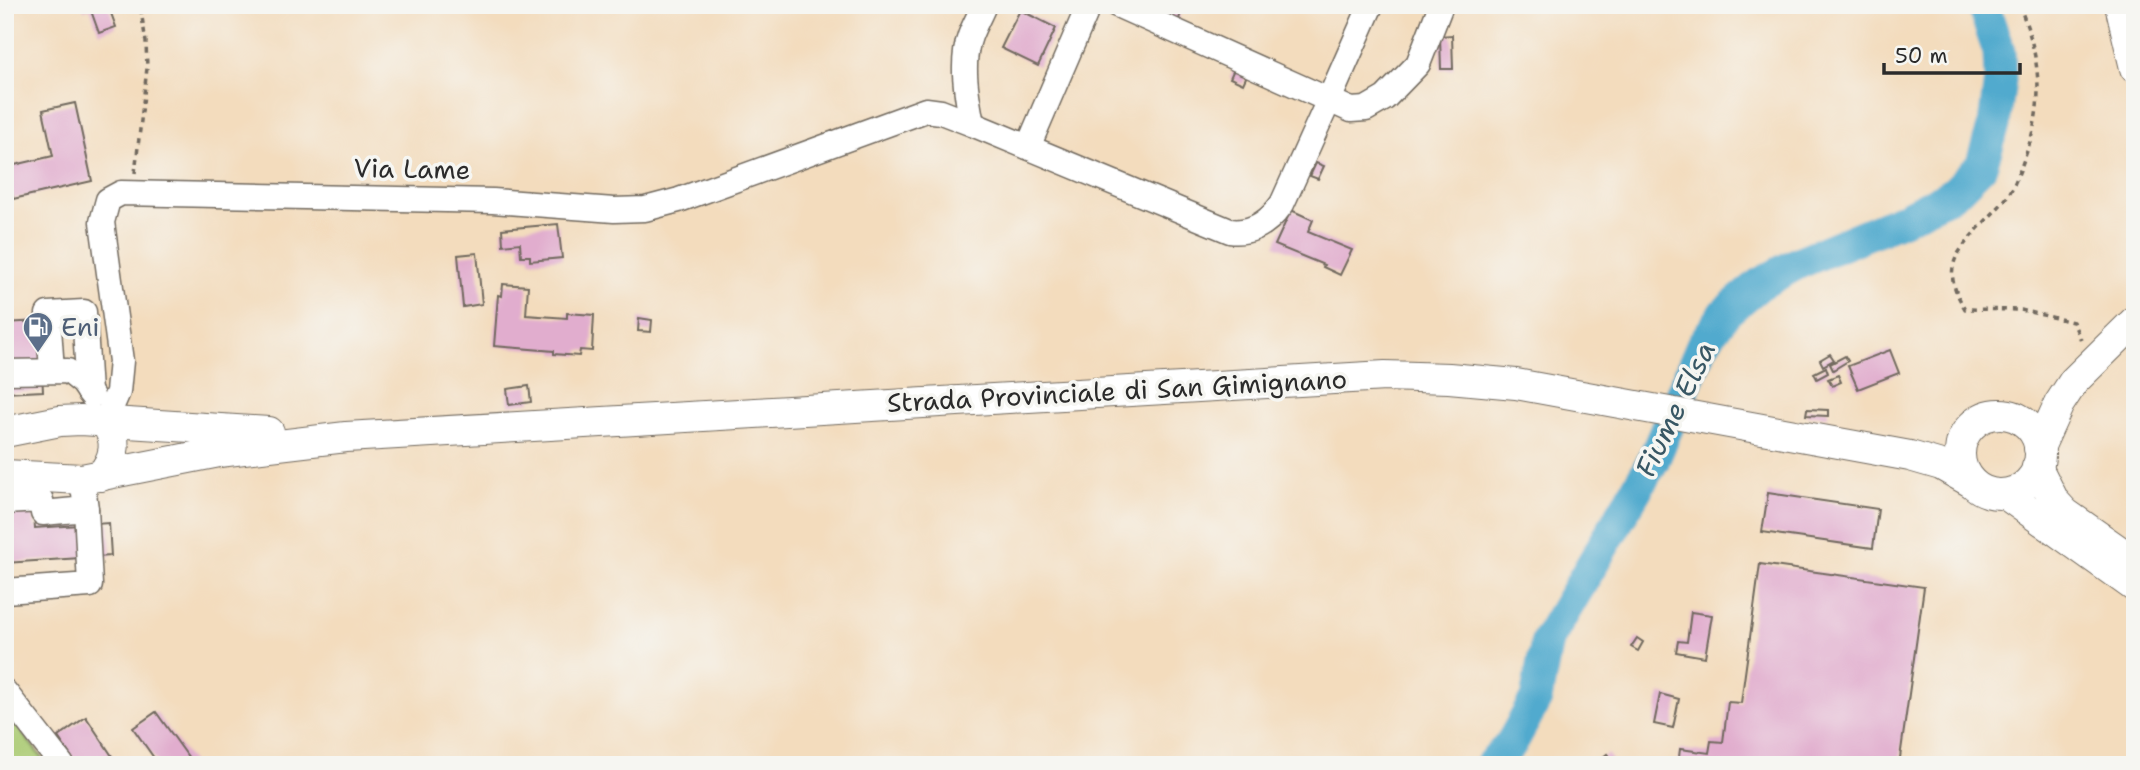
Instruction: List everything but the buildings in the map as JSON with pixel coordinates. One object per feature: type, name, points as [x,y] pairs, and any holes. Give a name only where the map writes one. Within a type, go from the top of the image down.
[{"type":"main road","points":[[2120,5],[2135,68]]},
{"type":"main road","points":[[2135,321],[2082,373],[2055,412],[2038,458],[2025,485],[2005,494],[1993,494],[1981,489],[1971,482],[1963,470],[1960,457],[1966,431],[1975,422],[1986,416],[2010,415],[2030,428],[2036,437],[2038,458],[2054,502],[2065,513],[2135,562]]},
{"type":"main road","points":[[2010,415],[2082,373]]},
{"type":"main road","name":"Strada Provinciale di San Gimignano","points":[[5,475],[91,477],[219,452],[346,437],[1355,377],[1427,377],[1516,384],[1882,450],[1933,462],[1971,482]]},
{"type":"main road","name":"Strada Provinciale di San Gimignano","points":[[5,432],[66,421],[346,437]]},
{"type":"main road","points":[[91,477],[111,462],[113,435],[105,422]]},
{"type":"main road","points":[[39,426],[30,440],[29,452],[34,467],[44,478]]},
{"type":"main road","name":"Strada Provinciale di San Gimignano","points":[[1882,450],[1916,447],[1966,431]]},
{"type":"main road","points":[[2005,494],[2135,587]]},
{"type":"street","points":[[984,5],[969,38],[965,65],[966,94],[972,124],[1230,231],[1243,233],[1272,218],[1282,204],[1371,5]]},
{"type":"street","points":[[1028,147],[1090,5]]},
{"type":"street","points":[[1116,5],[1351,110],[1366,109],[1385,98],[1418,64],[1441,5]]},
{"type":"street","name":"Via Lame","points":[[105,422],[117,397],[121,374],[120,349],[103,239],[103,215],[111,197],[121,193],[500,201],[603,210],[638,209],[679,200],[926,110],[941,112],[972,124]]},
{"type":"street","points":[[52,369],[48,314],[84,312],[89,392]]},
{"type":"street","points":[[5,372],[52,369],[68,371],[78,378],[89,392],[105,422]]},
{"type":"street","points":[[5,591],[90,585],[86,509],[91,477]]},
{"type":"street","points":[[5,502],[41,500],[43,513],[86,509]]},
{"type":"street","points":[[5,692],[62,765]]},
{"type":"path","points":[[135,192],[147,68],[140,5]]},
{"type":"path","points":[[2019,5],[2035,51],[2039,73],[2037,116],[2030,145],[2008,196],[1962,249],[1954,263],[1955,294],[1965,309],[2021,310],[2073,322],[2082,373]]},
{"type":"green space","points":[[10,718],[48,765],[5,765],[5,721]]},
{"type":"waterway","name":"Fiume Elsa","points":[[1491,765],[1511,744],[1536,699],[1547,641],[1653,461],[1702,345],[1726,312],[1760,284],[1798,263],[1905,218],[1954,193],[1981,166],[1994,125],[2000,80],[1999,52],[1983,5]]},
{"type":"place","name":"Eni","points":[[38,354]]}]
